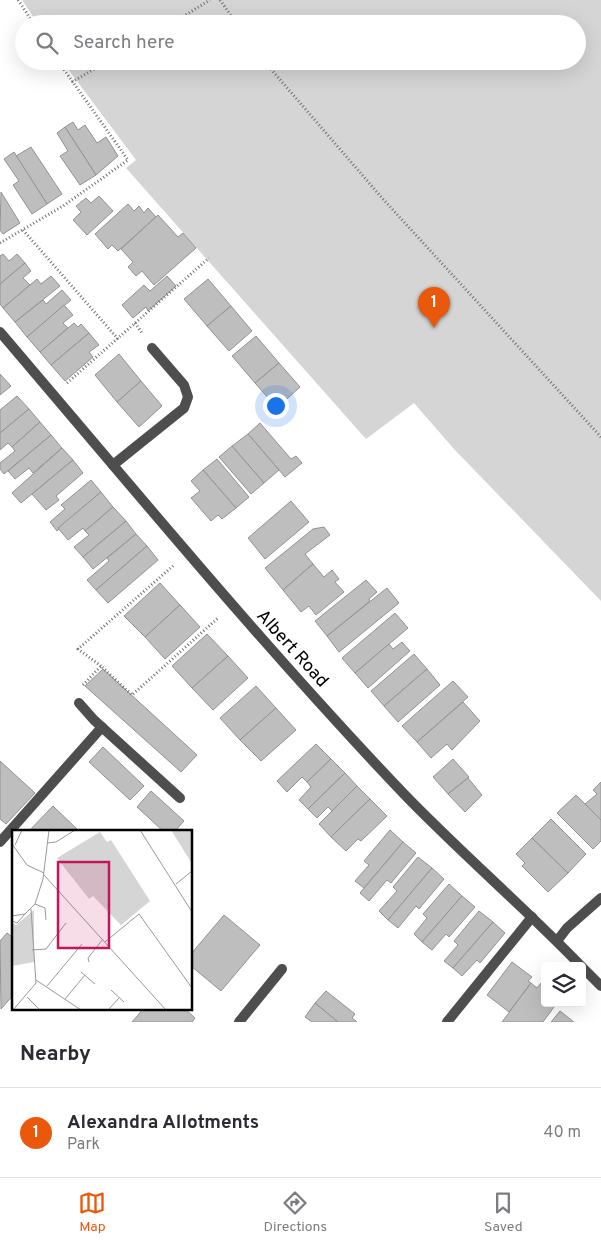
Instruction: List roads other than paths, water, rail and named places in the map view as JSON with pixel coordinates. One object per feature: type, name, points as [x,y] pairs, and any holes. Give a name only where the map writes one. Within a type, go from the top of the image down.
[{"type":"street","name":"Albert Road","points":[[0,332],[233,605],[406,796],[578,962]]},
{"type":"street","points":[[113,466],[184,408],[188,397],[184,386],[152,348]]},
{"type":"street","points":[[79,703],[102,727],[180,798]]},
{"type":"street","points":[[0,842],[102,727]]},
{"type":"street","points":[[557,941],[567,928],[601,898]]},
{"type":"street","points":[[447,1022],[532,917]]},
{"type":"street","points":[[239,1022],[282,969]]},
{"type":"street","name":"Albert Road","points":[[586,970],[601,986]]},
{"type":"place","name":"Alexandra Allotments","points":[[434,328]]}]
